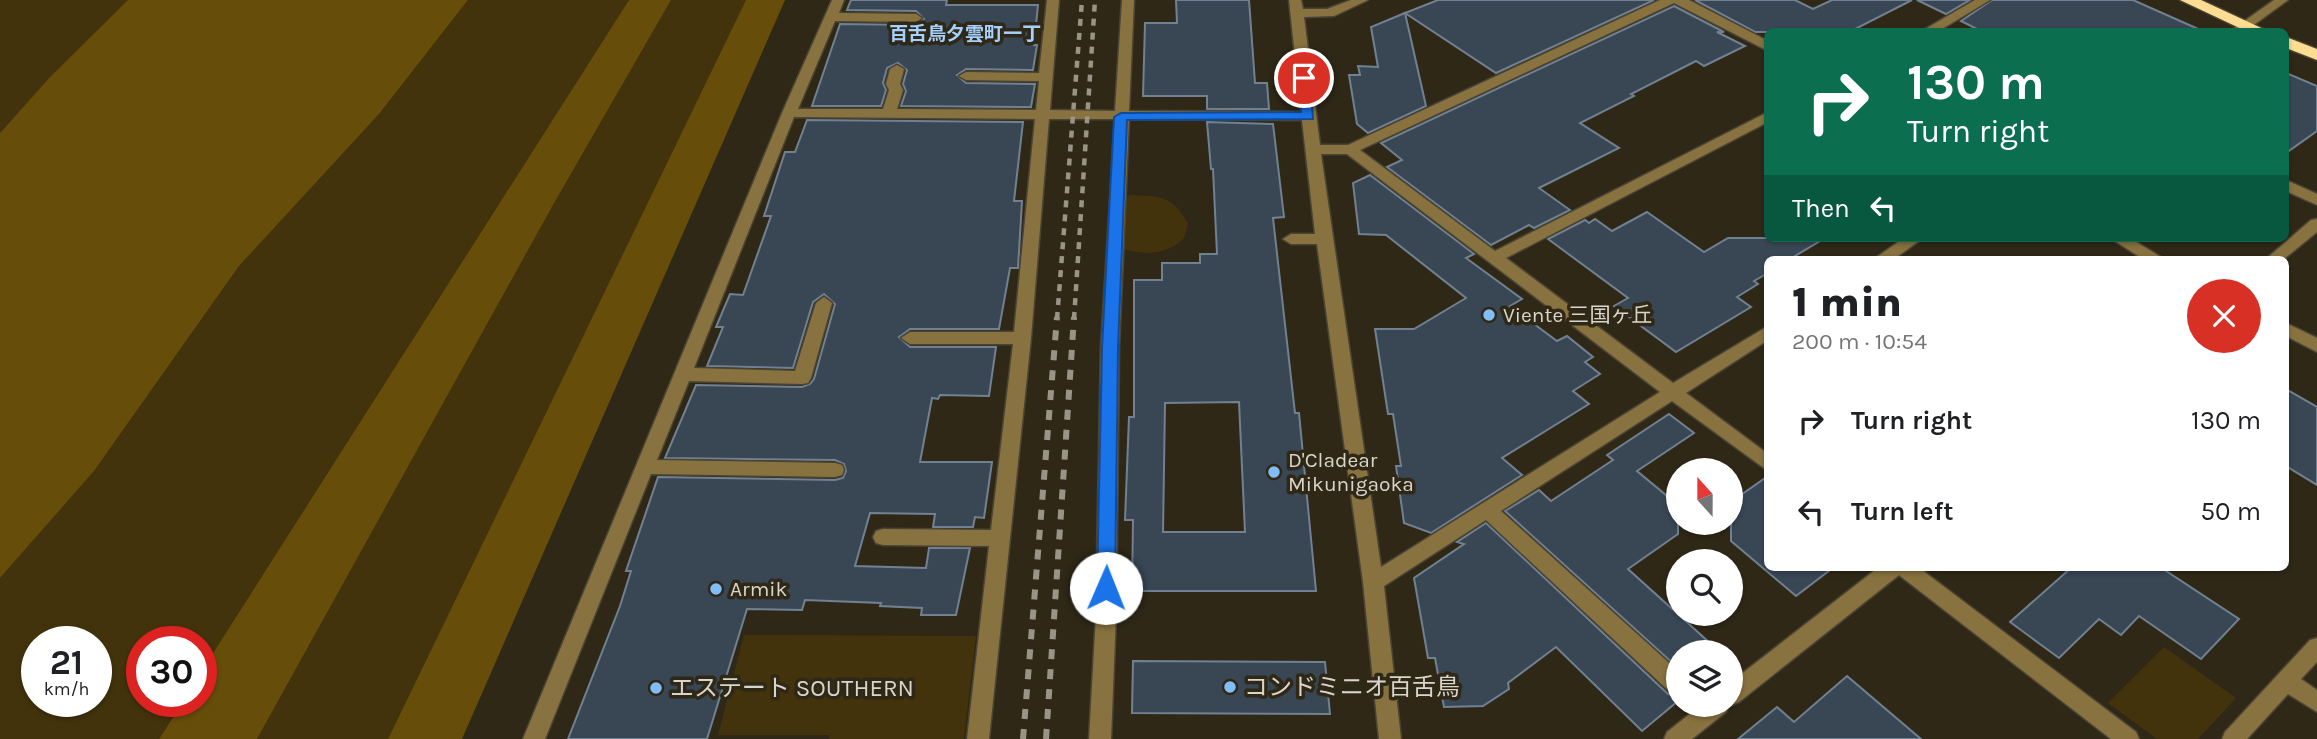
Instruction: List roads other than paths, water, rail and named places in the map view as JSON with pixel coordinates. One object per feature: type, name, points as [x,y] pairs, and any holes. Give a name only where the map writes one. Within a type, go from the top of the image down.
[{"type":"highway","points":[[2188,0],[2240,28]]},
{"type":"highway","points":[[2289,43],[2317,55]]},
{"type":"street","points":[[978,739],[1049,116],[1047,77],[1053,0]]},
{"type":"street","points":[[1100,739],[1106,615],[1113,116],[1128,0]]},
{"type":"street","points":[[1362,0],[1329,13],[1296,7],[1324,239],[1374,582],[1390,739]]},
{"type":"street","points":[[1312,149],[1350,149],[1670,0]]},
{"type":"street","points":[[1679,0],[1764,45]]},
{"type":"street","points":[[1954,0],[1970,8]]},
{"type":"street","points":[[1933,28],[1984,0]]},
{"type":"street","points":[[2240,28],[2282,0]]},
{"type":"street","points":[[534,739],[834,8],[916,18]]},
{"type":"street","points":[[889,114],[896,90],[892,84],[897,69]]},
{"type":"street","points":[[966,76],[1047,77]]},
{"type":"street","points":[[789,113],[1113,116],[1174,120],[1308,116]]},
{"type":"street","points":[[1494,258],[1764,118]]},
{"type":"street","points":[[1350,149],[1764,461]]},
{"type":"street","points":[[2289,186],[2317,200]]},
{"type":"street","points":[[2278,256],[2317,224]]},
{"type":"street","points":[[1291,239],[1324,239]]},
{"type":"street","points":[[1887,256],[1908,242]]},
{"type":"street","points":[[2125,242],[2151,256]]},
{"type":"street","points":[[683,374],[802,378],[824,303]]},
{"type":"street","points":[[2289,331],[2317,346]]},
{"type":"street","points":[[1374,582],[1764,335]]},
{"type":"street","points":[[909,338],[1022,338]]},
{"type":"street","points":[[645,467],[835,470]]},
{"type":"street","points":[[1489,511],[1666,674]]},
{"type":"street","points":[[883,537],[1000,538]]},
{"type":"street","points":[[1743,686],[1889,571]]},
{"type":"street","points":[[1908,571],[2128,739]]},
{"type":"street","points":[[2233,739],[2317,647]]},
{"type":"street","points":[[2286,681],[2317,702]]},
{"type":"street","points":[[1675,739],[1699,717]]},
{"type":"railway","points":[[1057,319],[1082,0]]},
{"type":"railway","points":[[1074,319],[1095,0]]},
{"type":"railway","points":[[1023,739],[1057,317]]},
{"type":"railway","points":[[1046,739],[1074,317]]},
{"type":"place","name":"Viente 三国ヶ丘","points":[[1489,315]]},
{"type":"place","name":"D'Cladear Mikunigaoka","points":[[1274,472]]},
{"type":"place","name":"Armik","points":[[716,589]]},
{"type":"place","name":"コンドミニオ百舌鳥","points":[[1230,687]]},
{"type":"place","name":"エステート SOUTHERN","points":[[656,688]]},
{"type":"district","name":"百舌鳥夕雲町一丁","points":[[965,33]]}]
